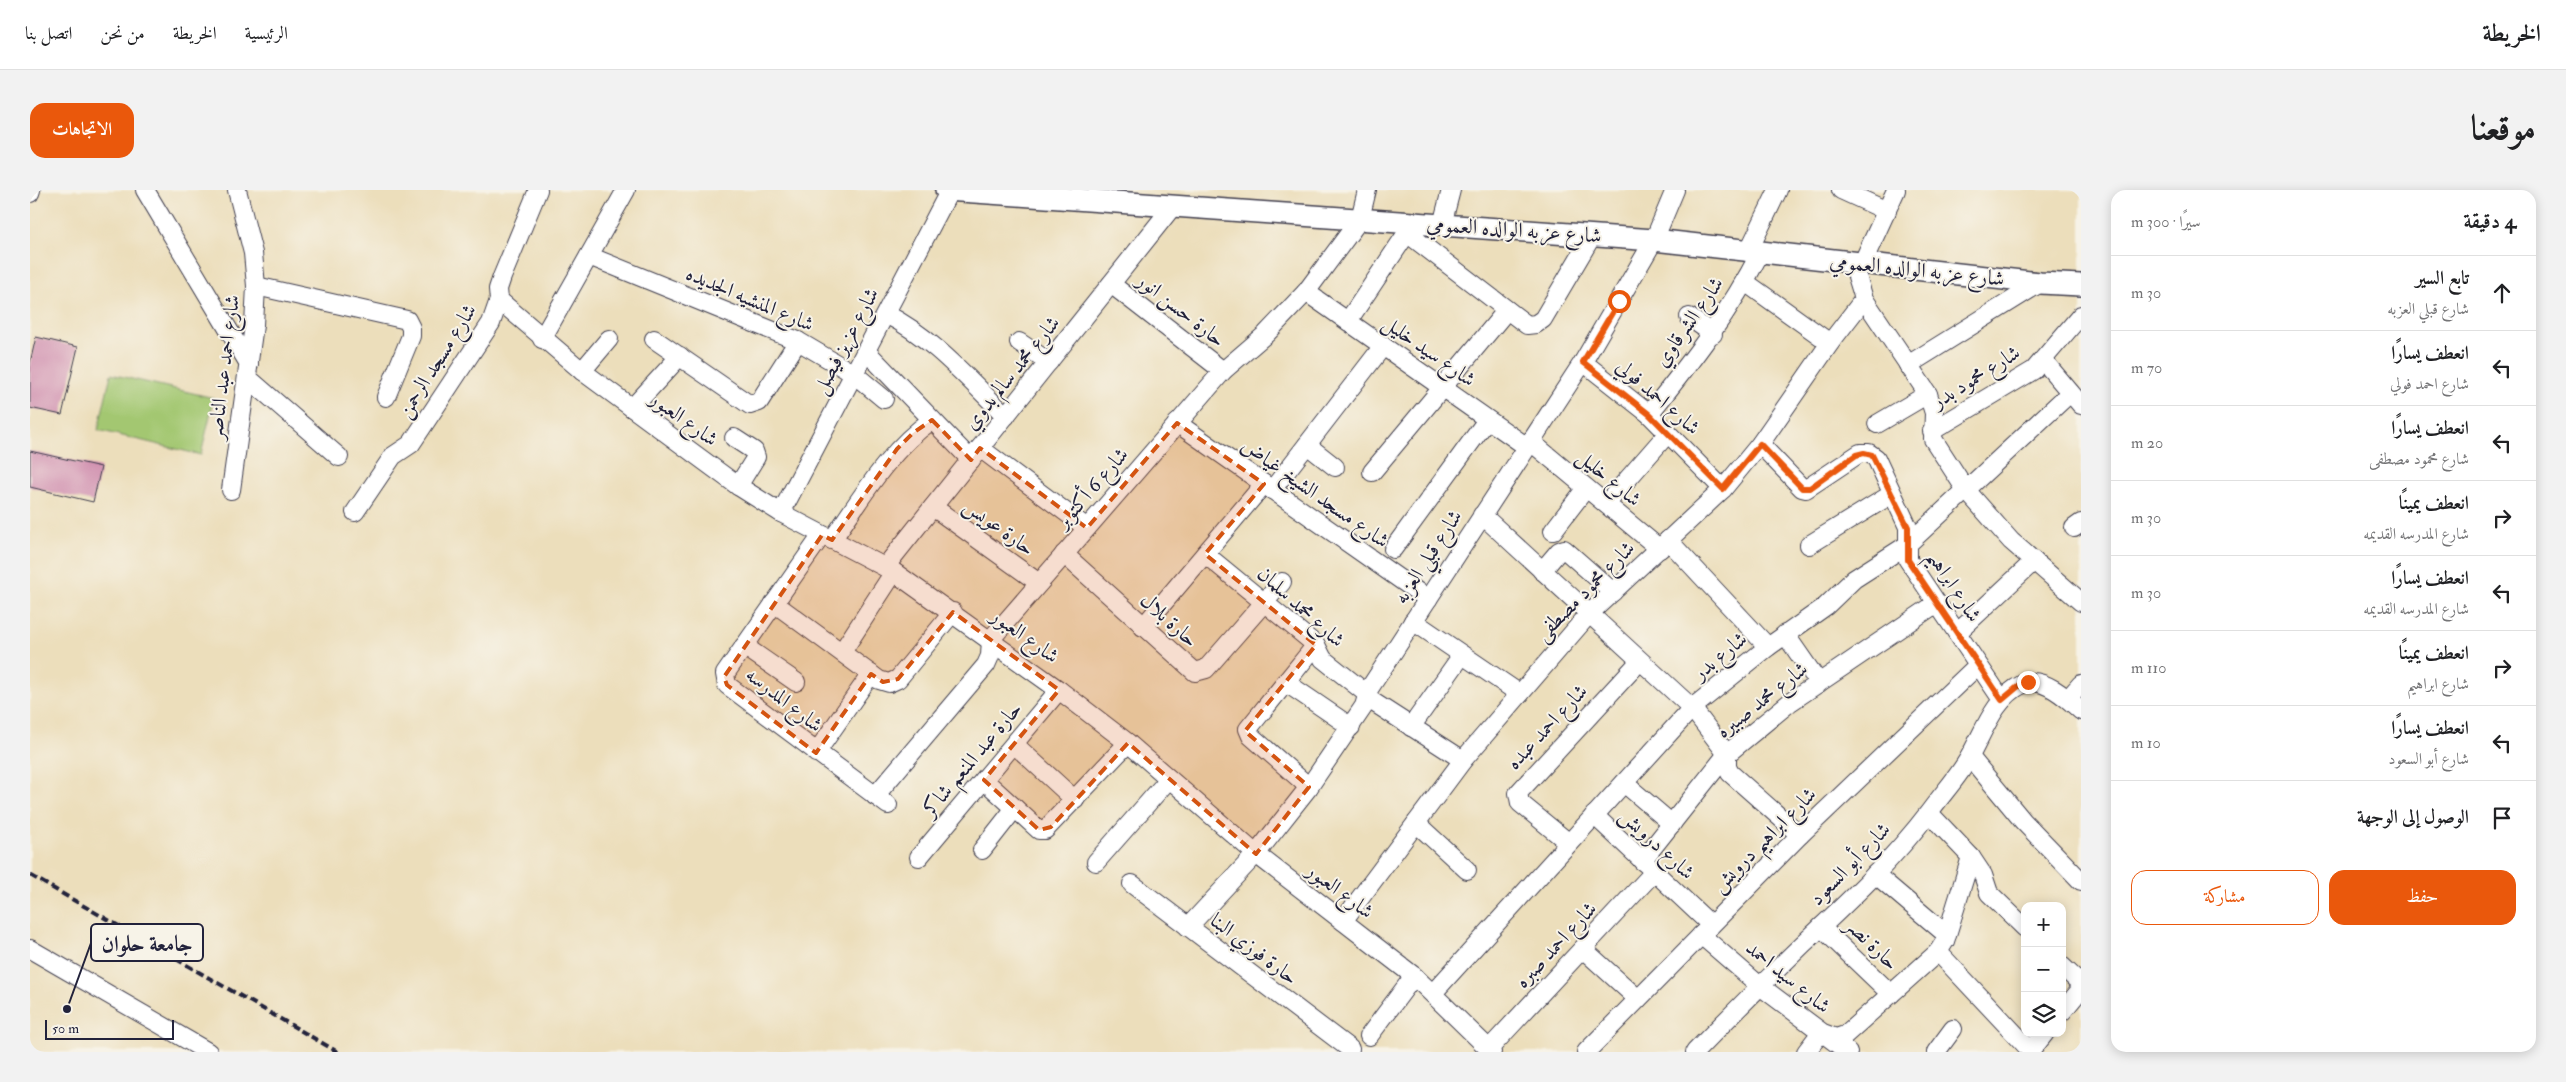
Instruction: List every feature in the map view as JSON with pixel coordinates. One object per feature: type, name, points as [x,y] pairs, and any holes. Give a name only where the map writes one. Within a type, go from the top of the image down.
[{"type":"street","points":[[145,190],[248,371],[339,457]]},
{"type":"street","name":"شارع احمد عبد الناصر","points":[[231,490],[254,325],[256,286],[253,253],[238,190]]},
{"type":"street","name":"شارع مسجد الرحمن","points":[[355,512],[393,456],[411,444],[491,323],[499,300],[498,288],[538,190]]},
{"type":"street","points":[[542,339],[626,190]]},
{"type":"street","name":"شارع عزبه الوالده العمومي","points":[[946,190],[1360,219],[1410,228],[1442,225],[1654,240],[1858,264],[2040,283],[2081,285]]},
{"type":"street","name":"شارع عزيز فيصل","points":[[781,513],[950,190]]},
{"type":"street","points":[[1360,219],[1367,190]]},
{"type":"street","points":[[1442,225],[1451,190]]},
{"type":"street","name":"شارع قبلي العزبه","points":[[1188,927],[1256,854],[1309,787],[1351,727],[1367,696],[1413,621],[1583,362],[1654,240],[1676,190]]},
{"type":"street","name":"شارع الشرقاوي","points":[[1649,414],[1713,334],[1745,282],[1754,252],[1778,190]]},
{"type":"street","points":[[1841,190],[1887,211]]},
{"type":"street","points":[[1896,190],[1887,211],[1858,264],[1864,299],[1928,394],[1934,413],[1932,431],[1936,447],[1966,490],[2011,541],[2081,602]]},
{"type":"street","name":"شارع محمد سالم بدوي","points":[[842,652],[890,570],[933,507],[1174,206]]},
{"type":"street","name":"شارع 6 أكتوبر","points":[[991,639],[1223,371],[1266,334],[1306,292],[1360,219]]},
{"type":"street","points":[[1348,321],[1410,228],[1527,325],[1540,322],[1592,236]]},
{"type":"street","name":"شارع المنشيه الجديده","points":[[588,256],[798,341],[854,374],[884,400]]},
{"type":"street","points":[[1745,282],[1830,343]]},
{"type":"street","points":[[1908,365],[2040,283]]},
{"type":"street","name":"حارة حسن انور","points":[[1111,284],[1223,371]]},
{"type":"street","points":[[256,286],[407,320],[412,332],[386,397]]},
{"type":"street","name":"شارع سيد خليل","points":[[1306,292],[1487,420],[1529,444]]},
{"type":"street","name":"شارع محمود مصطفى","points":[[1343,921],[1463,760],[1589,614],[1723,489],[1760,444],[1830,343],[1864,299]]},
{"type":"street","name":"شارع العبور","points":[[499,300],[582,372],[738,486],[781,513],[890,570],[953,612],[1059,690],[1128,743],[1256,854],[1414,976],[1491,1050]]},
{"type":"street","points":[[1372,472],[1507,310]]},
{"type":"street","points":[[886,314],[907,324],[926,339],[1006,416]]},
{"type":"street","name":"شارع محمود بدر","points":[[1932,431],[2023,378],[2043,360],[2081,315]]},
{"type":"street","points":[[1689,317],[1713,334]]},
{"type":"street","points":[[654,338],[750,405],[760,402],[798,341]]},
{"type":"street","points":[[582,372],[609,339]]},
{"type":"street","points":[[1019,342],[1049,362]]},
{"type":"street","points":[[1143,627],[1205,554],[1307,445],[1383,346]]},
{"type":"street","points":[[866,351],[932,420],[976,454],[1087,528]]},
{"type":"street","points":[[632,408],[680,356]]},
{"type":"street","points":[[2043,360],[2076,399]]},
{"type":"street","name":"شارع احمد فولي","points":[[1583,362],[1649,414],[1723,489]]},
{"type":"street","points":[[1877,424],[1928,394]]},
{"type":"street","name":"شارع بدر","points":[[1433,993],[1692,708],[1785,634],[1831,602],[1854,579],[1907,545],[1966,490],[2076,399]]},
{"type":"street","name":"شارع المدرسه","points":[[932,420],[913,433],[897,449],[774,603],[725,674],[725,682],[816,753],[881,800],[986,665],[990,656],[991,639]]},
{"type":"street","points":[[1393,549],[1487,420]]},
{"type":"street","name":"شارع مسجد الشيخ غياض","points":[[1177,424],[1428,599]]},
{"type":"street","points":[[1606,504],[1668,432]]},
{"type":"street","points":[[734,438],[754,451],[756,457],[738,486]]},
{"type":"street","name":"شارع خليل","points":[[1529,444],[1606,504],[1664,544],[1768,647]]},
{"type":"street","name":"شارع ابراهيم","points":[[1760,444],[1802,488],[1806,489],[1860,453],[1869,454],[1878,462],[1908,527],[1908,560],[1978,665],[2009,695]]},
{"type":"street","points":[[1307,445],[1334,467]]},
{"type":"street","points":[[1553,531],[1586,488]]},
{"type":"street","points":[[1809,545],[1892,494]]},
{"type":"street","name":"حارة عويس","points":[[933,507],[1039,583]]},
{"type":"street","points":[[1482,516],[1692,708],[1727,754],[1727,767],[1730,773],[1800,835]]},
{"type":"street","points":[[1542,570],[1559,551],[1564,549],[1614,592]]},
{"type":"street","name":"حارة بلال","points":[[1064,554],[1191,670],[1198,672],[1206,668],[1282,582]]},
{"type":"street","name":"شارع محمد سلمان","points":[[1205,554],[1316,645],[1323,659],[1367,696],[1463,760]]},
{"type":"street","points":[[1957,634],[2034,561]]},
{"type":"street","points":[[774,603],[871,674],[889,683],[898,679],[953,612]]},
{"type":"street","name":"شارع محمد صبيره","points":[[1648,866],[1672,824],[1727,754],[1761,725],[1819,683],[1937,604]]},
{"type":"street","points":[[1413,621],[1520,694]]},
{"type":"street","points":[[1785,634],[1819,683]]},
{"type":"street","points":[[1309,787],[1248,732],[1250,724],[1316,645]]},
{"type":"street","points":[[744,646],[796,682]]},
{"type":"street","points":[[1411,727],[1462,655]]},
{"type":"street","name":"شارع احمد عبده","points":[[1569,843],[1520,803],[1518,793],[1640,661]]},
{"type":"street","name":"شارع ابراهيم درويش","points":[[1586,1052],[1800,835],[1978,665]]},
{"type":"street","points":[[816,753],[871,674]]},
{"type":"street","points":[[1286,682],[1351,727]]},
{"type":"street","points":[[2009,695],[2021,684],[2036,682],[2068,699],[2081,712]]},
{"type":"street","points":[[2068,699],[2081,684]]},
{"type":"street","name":"حارة عبد المنعم شاكر","points":[[919,857],[1059,690]]},
{"type":"street","name":"شارع أبو السعود","points":[[1695,1052],[1876,874],[1929,813],[1970,757],[1982,728],[2009,695]]},
{"type":"street","points":[[984,780],[1039,830],[1045,830],[1128,743]]},
{"type":"street","points":[[1014,744],[1075,800]]},
{"type":"street","points":[[1970,757],[2023,820],[2081,881]]},
{"type":"street","points":[[1096,862],[1170,779]]},
{"type":"street","points":[[1624,783],[1672,824]]},
{"type":"street","points":[[982,850],[1015,808]]},
{"type":"street","points":[[1929,813],[1971,857],[1983,875],[1989,893],[2021,924]]},
{"type":"street","name":"شارع درويش","points":[[1594,815],[1648,866],[1706,930]]},
{"type":"street","points":[[1416,823],[1467,870]]},
{"type":"street","points":[[1806,1052],[1817,1037],[1823,1034],[1836,1038],[1845,1034],[1938,952],[1947,935],[1971,857]]},
{"type":"street","name":"شارع احمد صبره","points":[[1491,1050],[1583,949],[1648,866]]},
{"type":"street","points":[[1876,874],[1947,935]]},
{"type":"street","name":"حارة فوزي البنا","points":[[1132,884],[1350,1049]]},
{"type":"street","name":"حارة نصر","points":[[1822,927],[1891,994]]},
{"type":"street","name":"شارع سيد احمد","points":[[1706,930],[1760,986],[1848,1052]]},
{"type":"street","points":[[30,949],[208,1052]]},
{"type":"street","points":[[1583,949],[1638,999]]},
{"type":"street","points":[[1938,952],[2031,1052],[2043,1037]]},
{"type":"street","points":[[2066,970],[2081,984]]},
{"type":"street","points":[[1370,1036],[1414,976]]},
{"type":"street","points":[[2066,1007],[2081,989]]},
{"type":"street","points":[[1936,1052],[1953,1029]]},
{"type":"highlighted area","points":[[932,420],[971,460],[980,448],[1087,528],[1177,423],[1264,484],[1205,554],[1316,645],[1245,731],[1309,787],[1256,854],[1128,743],[1051,827],[1039,830],[984,780],[1059,690],[953,612],[898,679],[883,682],[871,674],[816,753],[727,685],[724,677],[822,535],[832,540],[897,449],[913,433]]},
{"type":"green space","points":[[111,374],[214,398],[201,455],[98,430]]},
{"type":"building","points":[[36,337],[78,347],[62,415],[30,408],[30,363]]},
{"type":"building","points":[[30,451],[101,467],[93,502],[30,487]]},
{"type":"railway","points":[[30,875],[338,1052]]},
{"type":"place","name":"جامعة حلوان","points":[[67,1009]]},
{"type":"route","points":[[1619,301],[1583,362],[1649,414],[1723,489],[1760,444],[1802,488],[1806,489],[1856,455],[1860,453],[1872,455],[1876,458],[1908,527],[1909,539],[1906,553],[1908,560],[2002,700],[2021,684],[2028,682]]}]
